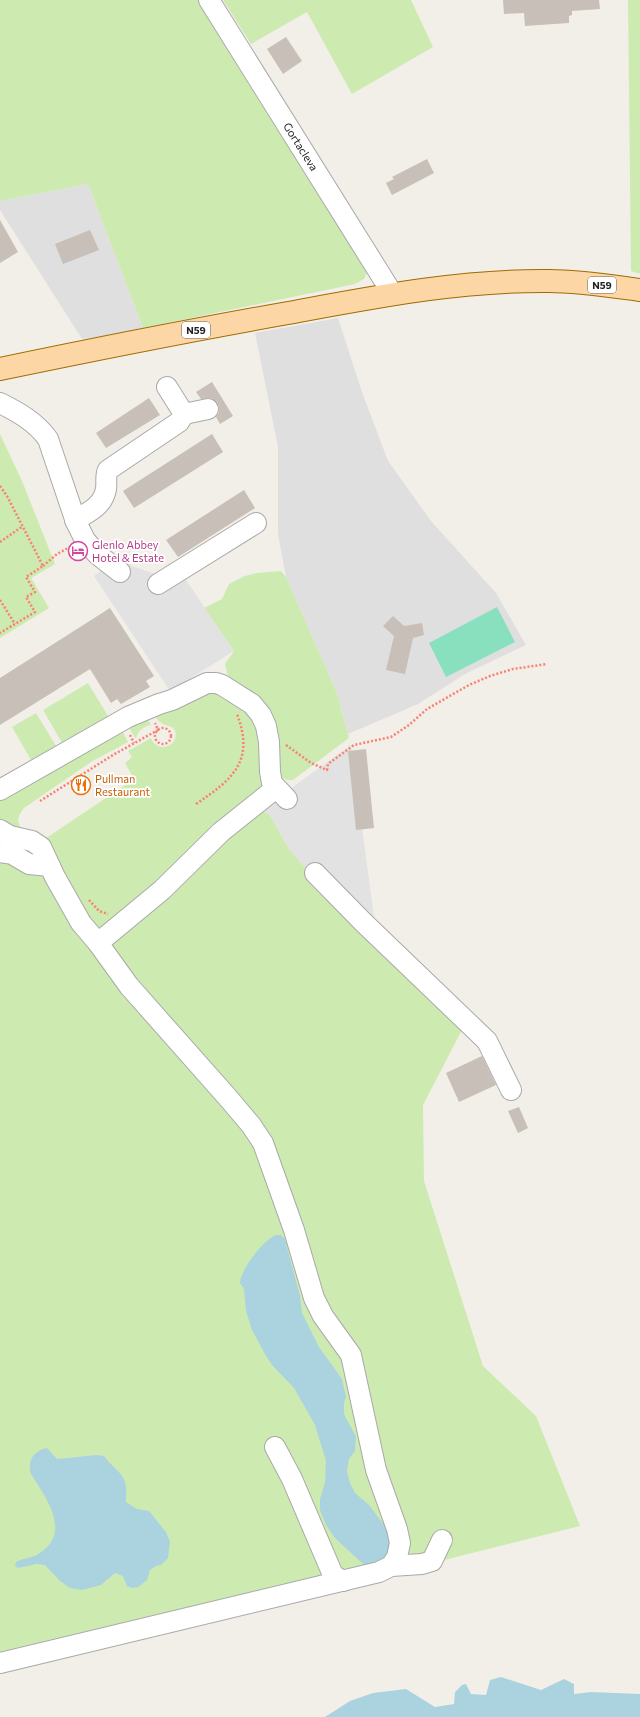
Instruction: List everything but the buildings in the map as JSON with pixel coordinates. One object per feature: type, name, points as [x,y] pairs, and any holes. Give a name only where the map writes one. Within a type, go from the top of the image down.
[{"type":"main road","name":"N59","points":[[0,369],[392,293],[457,285],[551,281],[640,290]]},
{"type":"street","name":"Gortacleva","points":[[210,0],[392,293]]},
{"type":"street","points":[[167,387],[184,414]]},
{"type":"street","points":[[0,403],[34,423],[48,439],[75,520],[85,539],[97,554],[120,572]]},
{"type":"street","points":[[75,520],[95,508],[102,500],[106,489],[106,474],[108,470],[179,422],[184,414],[208,409]]},
{"type":"street","points":[[158,584],[256,523]]},
{"type":"street","points":[[0,790],[128,717],[172,700],[207,683],[216,683],[252,704],[261,714],[266,726],[269,742],[272,783],[281,794],[221,832],[162,890],[98,943]]},
{"type":"street","points":[[0,830],[10,836],[32,841],[41,847],[55,877],[80,923],[98,943],[129,986],[229,1099],[251,1125],[263,1143],[294,1230],[314,1298],[324,1316],[351,1355],[376,1470],[397,1529],[400,1543],[397,1557],[391,1566]]},
{"type":"street","points":[[0,852],[12,854],[29,864],[50,866]]},
{"type":"street","points":[[315,873],[363,922],[487,1041],[511,1090]]},
{"type":"street","points":[[275,1447],[292,1479],[333,1575],[343,1581]]},
{"type":"street","points":[[0,1663],[343,1581],[378,1572],[391,1566],[422,1564],[432,1561],[442,1540]]},
{"type":"path","points":[[0,486],[7,496],[43,566]]},
{"type":"path","points":[[0,542],[23,526]]},
{"type":"path","points":[[0,633],[35,612],[26,598],[35,592],[26,577],[43,566],[57,554],[85,539]]},
{"type":"path","points":[[0,600],[15,624]]},
{"type":"path","points":[[327,770],[328,764],[354,745],[391,737],[409,725],[428,709],[469,685],[490,676],[513,669],[547,664]]},
{"type":"path","points":[[196,804],[229,780],[239,765],[244,752],[238,718],[226,689]]},
{"type":"path","points":[[148,708],[158,730]]},
{"type":"path","points":[[40,802],[113,754],[158,730],[163,728],[170,732],[172,737],[168,744],[159,744],[156,740],[155,734],[158,730]]},
{"type":"path","points":[[88,899],[99,912],[107,914],[131,915]]},
{"type":"shaded area","points":[[88,184],[143,328],[112,336],[82,339],[0,210],[0,201]]},
{"type":"shaded area","points":[[338,318],[362,392],[388,461],[431,521],[496,593],[526,645],[465,674],[418,704],[348,734],[337,693],[286,577],[278,534],[278,447],[255,333]]},
{"type":"shaded area","points":[[118,558],[132,566],[172,580],[184,577],[234,651],[170,691],[94,576]]},
{"type":"shaded area","points":[[351,745],[375,925],[316,881],[289,849],[270,815],[261,810]]},
{"type":"green space","points":[[0,0],[204,0],[369,268],[364,279],[355,284],[143,328],[88,184],[0,201]]},
{"type":"green space","points":[[223,0],[411,0],[433,47],[352,94],[307,12],[251,44]]},
{"type":"green space","points":[[628,0],[640,0],[640,274],[631,271]]},
{"type":"green space","points":[[0,434],[22,481],[55,564],[31,578],[49,608],[0,638]]},
{"type":"green space","points":[[281,571],[286,577],[337,693],[349,738],[293,780],[287,780],[280,776],[275,757],[228,676],[225,664],[234,651],[204,608],[222,599],[229,584],[245,576],[257,573]]},
{"type":"green space","points":[[497,607],[515,642],[446,677],[429,643]]},
{"type":"green space","points":[[88,683],[111,721],[65,748],[43,710]]},
{"type":"green space","points":[[212,692],[225,700],[235,701],[243,705],[261,728],[263,784],[258,792],[261,810],[270,815],[289,849],[463,1028],[423,1105],[424,1181],[483,1366],[536,1416],[580,1526],[0,1672],[0,838],[27,851],[134,779],[125,763],[132,757],[128,751],[151,738],[158,746],[168,746],[176,736],[174,729],[160,722],[153,712],[202,693]]},
{"type":"green space","points":[[36,713],[59,751],[34,765],[12,727]]},
{"type":"green space","points":[[146,716],[151,725],[142,729],[135,738],[128,726]]},
{"type":"green space","points":[[121,729],[128,742],[91,762],[24,808],[18,819],[18,822],[23,830],[0,824],[0,800]]},
{"type":"water","points":[[281,1235],[285,1239],[300,1296],[302,1313],[319,1347],[342,1379],[346,1397],[344,1403],[344,1414],[356,1437],[355,1451],[349,1459],[347,1471],[350,1483],[355,1493],[369,1505],[387,1528],[391,1539],[391,1548],[386,1557],[380,1562],[368,1566],[363,1564],[335,1538],[326,1525],[320,1510],[320,1499],[325,1482],[326,1461],[315,1425],[294,1388],[272,1365],[266,1356],[252,1330],[246,1311],[244,1289],[240,1283],[241,1277],[247,1264],[262,1246],[273,1236]]},
{"type":"water","points":[[47,1448],[57,1459],[97,1455],[104,1456],[119,1472],[125,1482],[126,1502],[137,1509],[149,1511],[166,1532],[170,1542],[168,1558],[161,1565],[150,1570],[147,1580],[138,1587],[132,1588],[127,1586],[123,1576],[115,1573],[101,1585],[82,1590],[70,1588],[60,1581],[45,1565],[37,1564],[18,1568],[15,1566],[16,1562],[40,1553],[49,1545],[54,1535],[55,1525],[49,1504],[31,1474],[30,1469],[32,1457],[42,1449]]},
{"type":"water","points":[[501,1677],[541,1690],[564,1679],[574,1684],[574,1694],[591,1692],[640,1694],[640,1717],[325,1717],[350,1701],[373,1693],[406,1689],[435,1707],[454,1704],[455,1692],[462,1685],[466,1684],[471,1694],[486,1695],[490,1680]]},
{"type":"place","name":"Glenlo Abbey Hotel & Estate","points":[[78,551]]},
{"type":"place","name":"Pullman Restaurant","points":[[81,785]]}]
